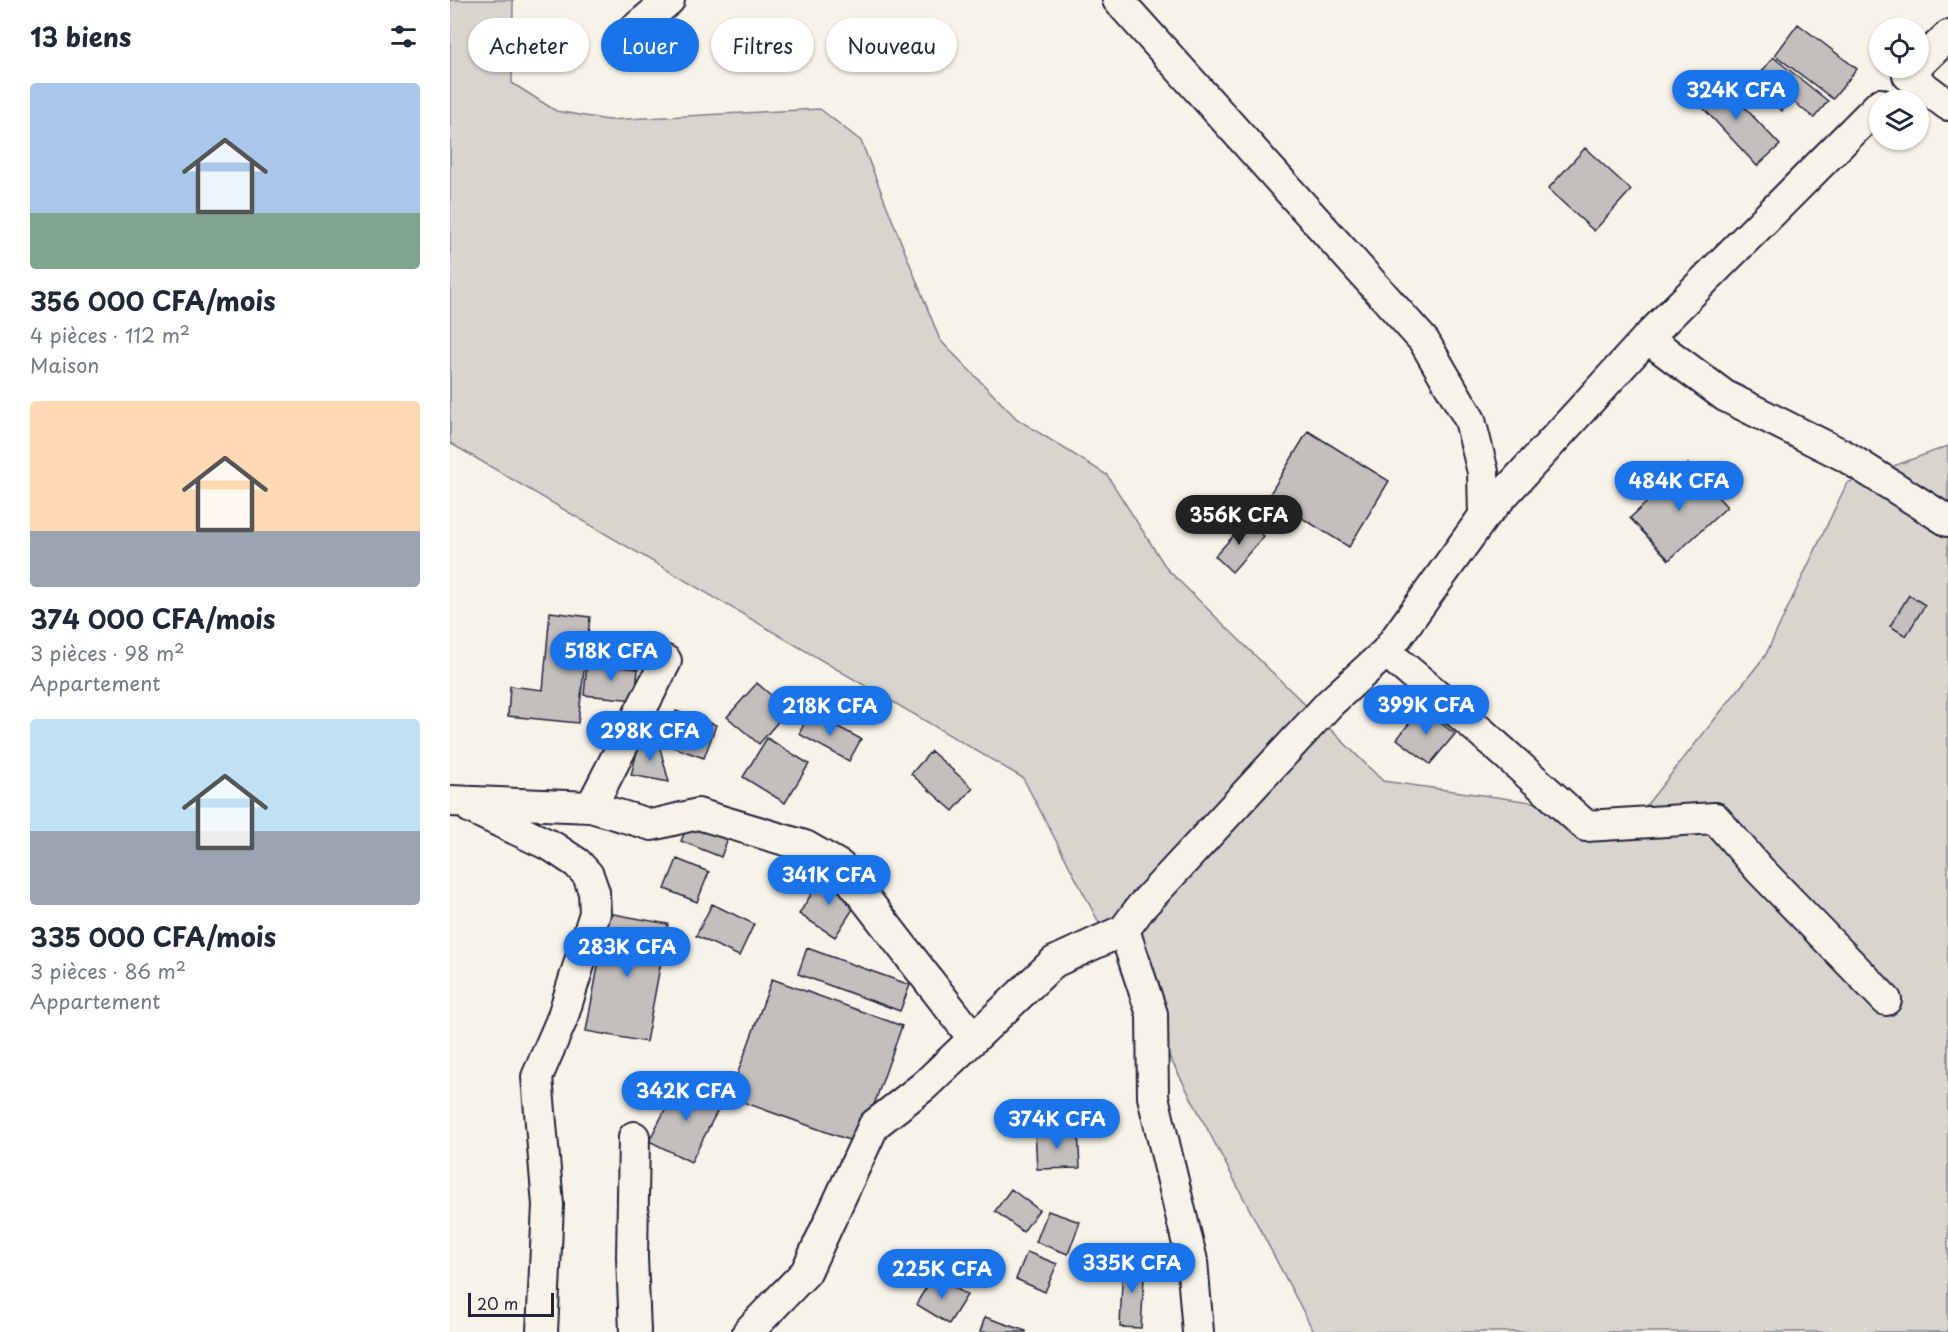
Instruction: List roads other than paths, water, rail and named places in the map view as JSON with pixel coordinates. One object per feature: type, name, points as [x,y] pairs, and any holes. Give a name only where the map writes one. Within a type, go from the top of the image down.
[{"type":"street","points":[[648,18],[669,0]]},
{"type":"street","points":[[1118,0],[1424,341],[1470,420],[1483,472],[1484,516]]},
{"type":"street","points":[[1929,54],[1948,36]]},
{"type":"street","points":[[1893,90],[1905,78]]},
{"type":"street","points":[[1922,78],[1948,105]]},
{"type":"street","points":[[748,1332],[806,1272],[874,1125],[924,1086],[1054,962],[1124,930],[1141,907],[1323,712],[1386,652],[1484,516],[1647,338],[1869,115]]},
{"type":"street","points":[[1647,338],[1725,396],[1845,456],[1948,521]]},
{"type":"street","points":[[1386,652],[1481,732],[1586,826],[1714,818],[1759,869],[1886,1000]]},
{"type":"street","points":[[591,807],[666,661]]},
{"type":"street","points":[[455,802],[591,807],[652,825],[698,814],[805,846],[840,866],[973,1038]]},
{"type":"street","points":[[455,802],[538,839],[577,863],[588,874],[594,892],[595,913],[562,1019],[537,1077],[548,1205],[542,1332]]},
{"type":"street","points":[[1124,930],[1152,1014],[1153,1097],[1191,1261],[1198,1332]]},
{"type":"street","points":[[634,1137],[632,1257],[635,1332]]}]
